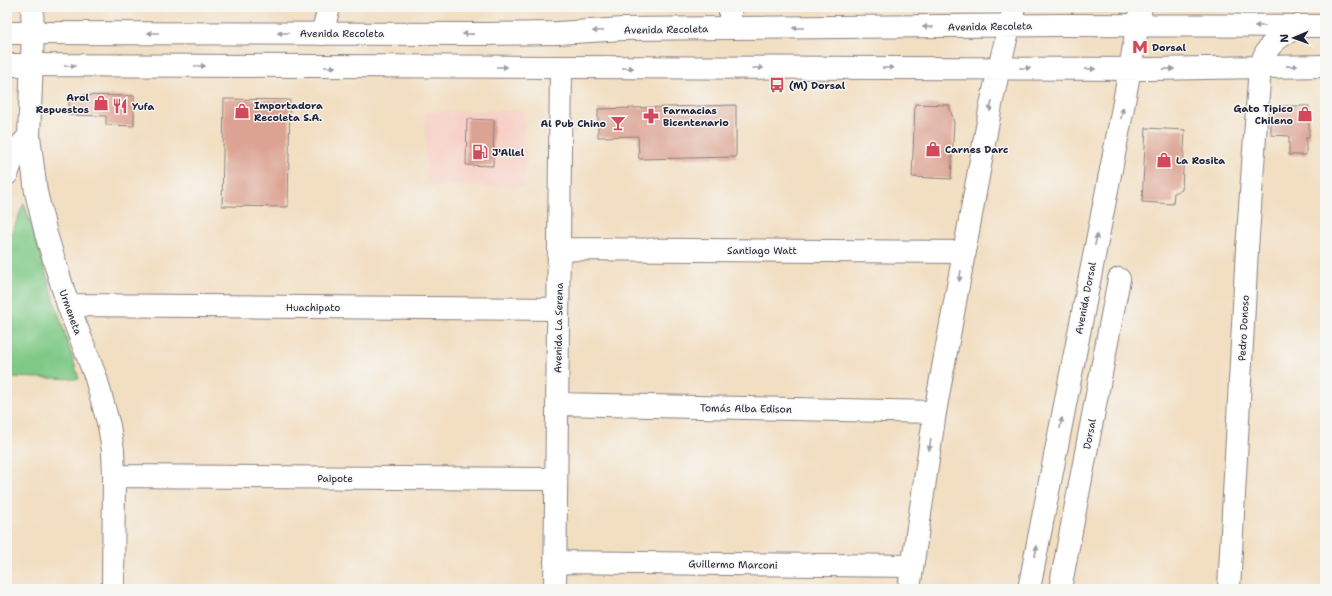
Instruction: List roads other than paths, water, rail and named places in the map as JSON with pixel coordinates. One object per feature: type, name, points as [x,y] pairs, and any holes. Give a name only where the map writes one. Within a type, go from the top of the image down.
[{"type":"street","name":"Urmeneta","points":[[32,7],[33,33],[30,136],[36,192],[46,234],[68,305],[96,378],[106,411],[113,450],[113,589]]},
{"type":"street","points":[[33,33],[46,7]]},
{"type":"street","points":[[286,67],[311,54],[317,46],[322,34],[329,7]]},
{"type":"street","name":"Avenida Recoleta","points":[[7,33],[558,33],[623,29],[730,18],[1140,16],[1299,27],[1325,26]]},
{"type":"street","name":"Avenida Dorsal","points":[[1029,589],[1140,16]]},
{"type":"street","points":[[909,589],[935,412],[999,68],[1011,17]]},
{"type":"street","name":"Pedro Donoso","points":[[1229,589],[1247,249],[1260,67],[1264,54],[1272,43],[1280,36],[1299,27]]},
{"type":"street","points":[[7,65],[1130,69],[1325,66]]},
{"type":"street","name":"Avenida La Serena","points":[[555,589],[560,68]]},
{"type":"street","points":[[7,174],[12,158],[30,136]]},
{"type":"street","name":"Santiago Watt","points":[[559,250],[965,252]]},
{"type":"street","name":"Dorsal","points":[[1060,589],[1119,279]]},
{"type":"street","name":"Huachipato","points":[[68,305],[558,309]]},
{"type":"street","name":"Tomás Alba Edison","points":[[557,404],[935,412]]},
{"type":"street","name":"Paipote","points":[[114,476],[556,479]]},
{"type":"street","name":"Guillermo Marconi","points":[[555,562],[912,566]]},
{"type":"place","name":"Dorsal","points":[[1140,47]]},
{"type":"place","name":"(M) Dorsal","points":[[777,85]]},
{"type":"place","name":"Arol Repuestos","points":[[101,103]]},
{"type":"place","name":"Yufa","points":[[120,106]]},
{"type":"place","name":"Importadora Recoleta S.A.","points":[[242,111]]},
{"type":"place","name":"Gato Tipico Chileno","points":[[1305,114]]},
{"type":"place","name":"Farmacias Bicentenario","points":[[651,116]]},
{"type":"place","name":"Al Pub Chino","points":[[618,123]]},
{"type":"place","name":"Carnes Darc","points":[[933,149]]},
{"type":"place","name":"J'Allel","points":[[480,152]]},
{"type":"place","name":"La Rosita","points":[[1164,160]]}]
